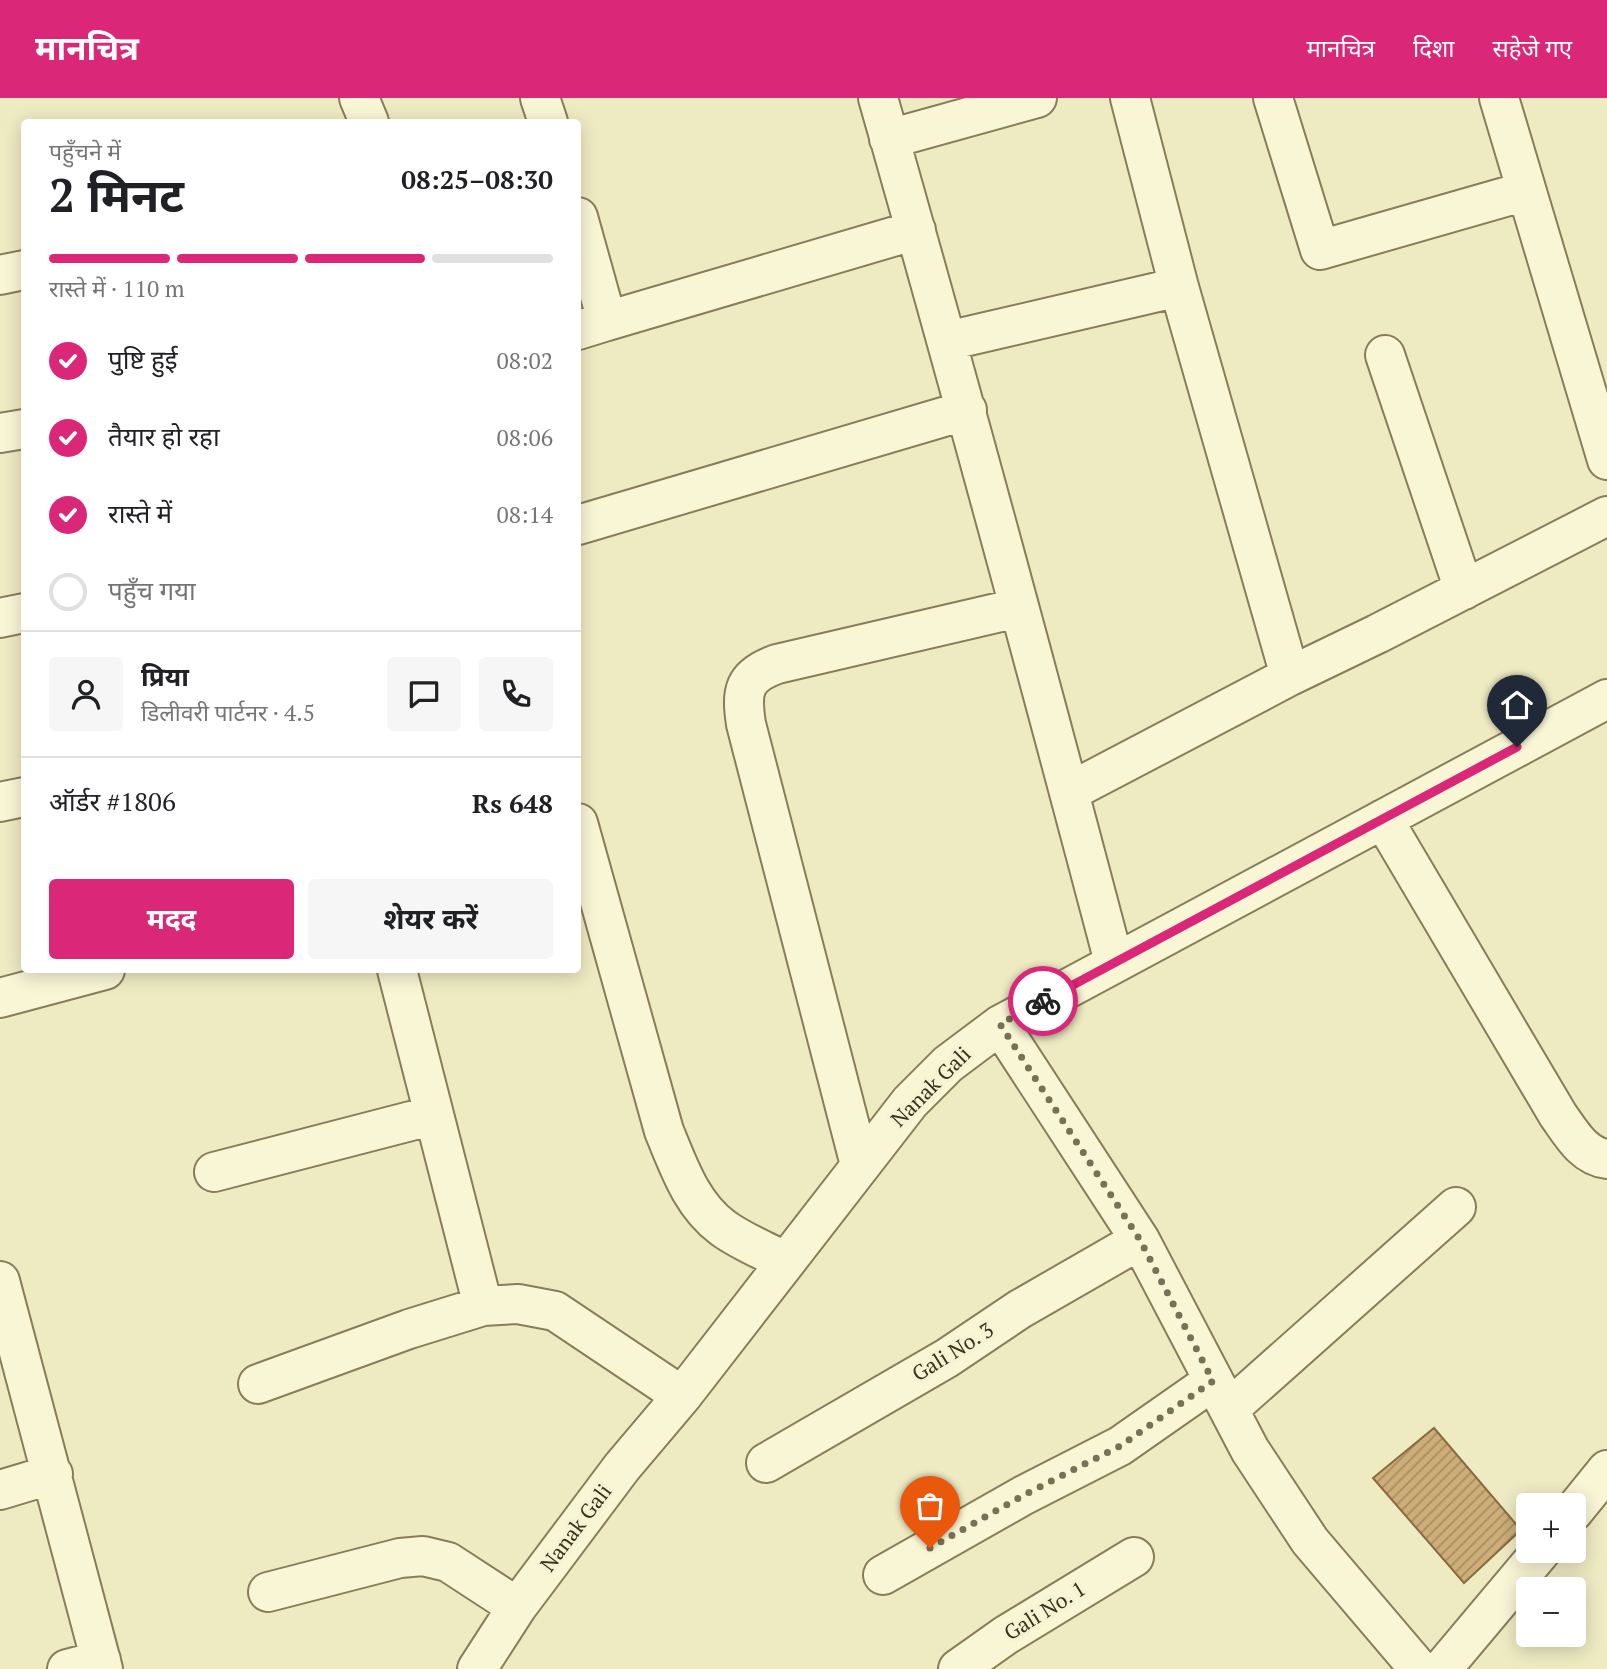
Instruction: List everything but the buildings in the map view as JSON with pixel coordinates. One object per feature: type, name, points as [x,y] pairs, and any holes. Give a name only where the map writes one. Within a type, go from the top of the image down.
[{"type":"street","points":[[359,98],[368,119]]},
{"type":"street","points":[[540,98],[547,119]]},
{"type":"street","points":[[878,98],[967,410],[1115,962]]},
{"type":"street","points":[[889,139],[1037,98]]},
{"type":"street","points":[[1130,98],[1179,287],[1290,676]]},
{"type":"street","points":[[1273,98],[1320,250],[1526,191]]},
{"type":"street","points":[[1499,98],[1606,454]]},
{"type":"street","points":[[581,240],[592,326],[916,230]]},
{"type":"street","points":[[0,275],[21,271]]},
{"type":"street","points":[[947,341],[1179,287]]},
{"type":"street","points":[[1385,355],[1464,590]]},
{"type":"street","points":[[581,525],[967,410]]},
{"type":"street","points":[[0,433],[21,430]]},
{"type":"street","points":[[1069,792],[1290,676],[1607,516]]},
{"type":"street","points":[[860,1166],[746,724],[744,692],[750,679],[758,671],[777,664],[1018,608]]},
{"type":"street","points":[[0,618],[21,614]]},
{"type":"street","name":"Nanak Gali","points":[[477,1669],[517,1607],[622,1467],[682,1396],[910,1102],[948,1064],[1000,1024],[1607,699]]},
{"type":"street","points":[[0,802],[21,798]]},
{"type":"street","points":[[1383,819],[1558,1115],[1580,1145],[1596,1157],[1607,1159]]},
{"type":"street","points":[[581,840],[664,1131],[682,1175],[690,1191],[724,1228],[786,1262]]},
{"type":"street","points":[[0,998],[93,973]]},
{"type":"street","points":[[398,973],[483,1306]]},
{"type":"street","points":[[1000,1024],[1140,1240],[1250,1450],[1310,1541],[1419,1669]]},
{"type":"street","points":[[215,1172],[434,1115]]},
{"type":"street","points":[[883,1575],[1024,1495],[1221,1395],[1457,1207]]},
{"type":"street","name":"Gali No. 3","points":[[766,1463],[947,1358],[1020,1309],[1140,1240]]},
{"type":"street","points":[[1,1292],[53,1474],[90,1666]]},
{"type":"street","points":[[258,1384],[409,1329],[483,1306],[518,1304],[555,1311],[682,1396]]},
{"type":"street","points":[[1586,1496],[1607,1470]]},
{"type":"street","points":[[0,1490],[53,1474]]},
{"type":"street","points":[[268,1592],[400,1558],[423,1556],[448,1562],[517,1607]]},
{"type":"street","name":"Gali No. 1","points":[[958,1669],[1006,1635],[1134,1557]]},
{"type":"street","points":[[1442,1669],[1531,1563]]},
{"type":"way so far","points":[[930,1548],[1024,1495],[1120,1446],[1213,1381],[1140,1240],[1000,1024],[1043,1001]]},
{"type":"route","points":[[1043,1001],[1517,747]]}]
